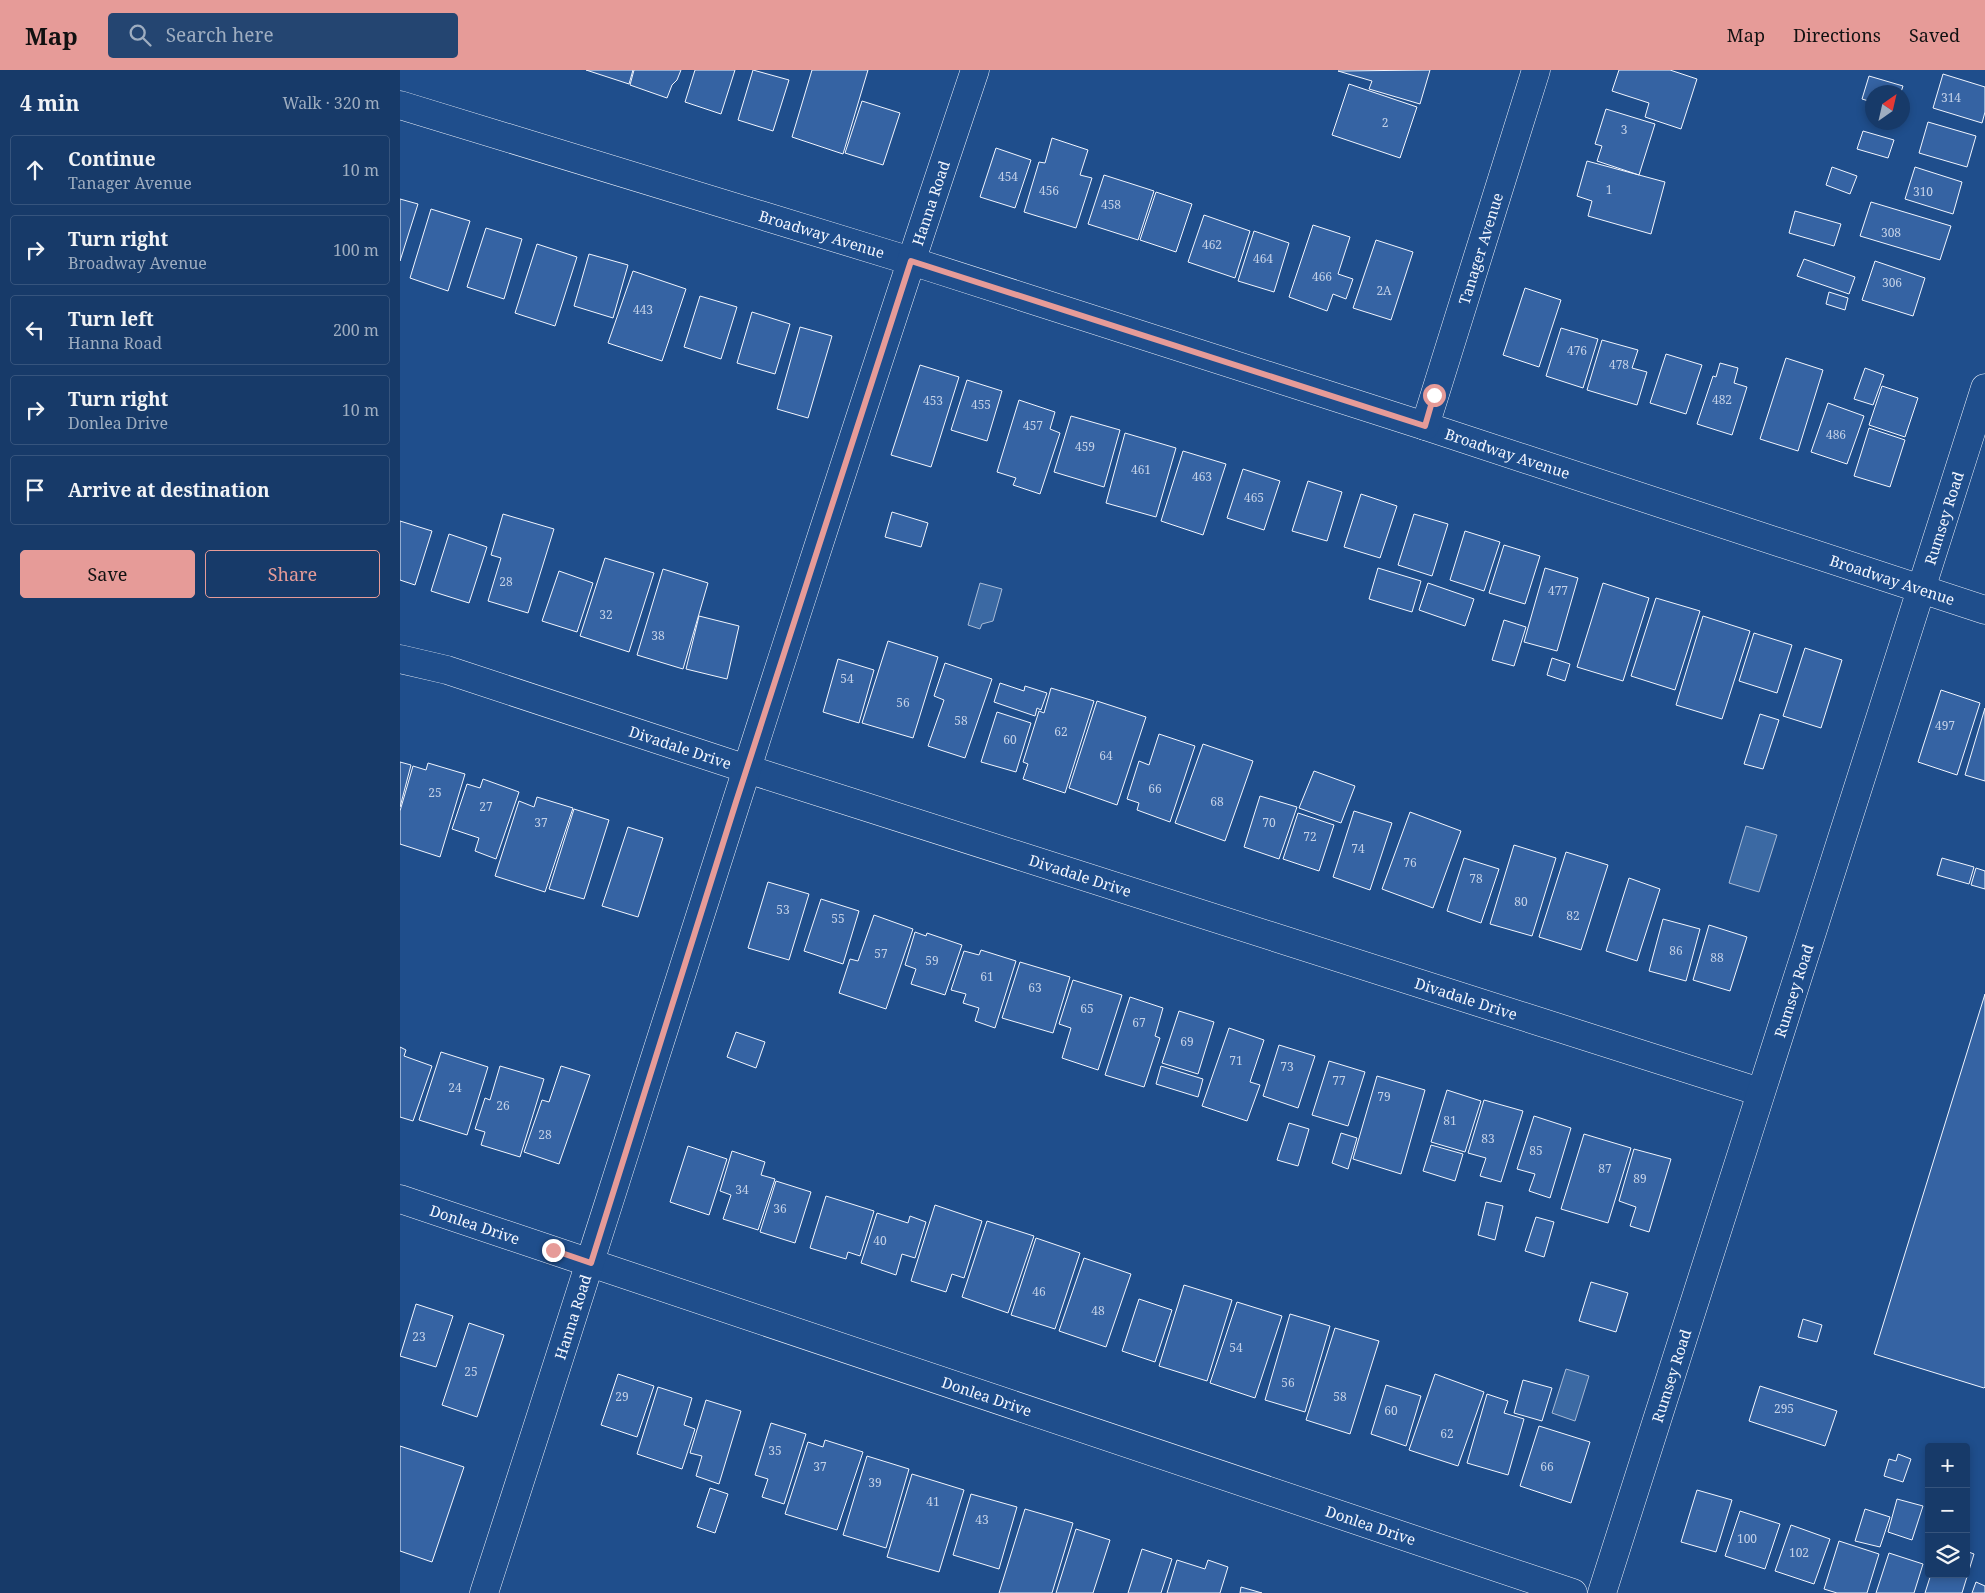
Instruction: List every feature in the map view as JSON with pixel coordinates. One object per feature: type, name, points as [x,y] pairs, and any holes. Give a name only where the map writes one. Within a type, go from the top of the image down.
[{"type":"street","name":"Hanna Road","points":[[484,1593],[591,1263],[747,769],[911,261],[975,70]]},
{"type":"street","name":"Tanager Avenue","points":[[1425,426],[1536,70]]},
{"type":"street","name":"Broadway Avenue","points":[[400,105],[911,261],[1425,426],[1985,610]]},
{"type":"street","name":"Rumsey Road","points":[[1602,1593],[1985,388]]},
{"type":"street","name":"Divadale Drive","points":[[400,659],[447,670],[747,769],[1760,1092]]},
{"type":"street","name":"Donlea Drive","points":[[400,1199],[1573,1593]]},
{"type":"water","points":[[980,583],[1002,589],[993,621],[982,624],[980,629],[968,625]]},
{"type":"water","points":[[1746,826],[1777,835],[1759,892],[1729,883]]},
{"type":"water","points":[[1566,1369],[1589,1376],[1575,1421],[1552,1413]]},
{"type":"building","points":[[586,70],[633,70],[629,84]]},
{"type":"building","points":[[634,70],[681,70],[667,98],[630,85]]},
{"type":"building","points":[[695,70],[735,70],[721,114],[685,102]]},
{"type":"building","points":[[753,70],[789,80],[773,131],[738,120]]},
{"type":"building","points":[[812,70],[868,70],[843,154],[792,137]]},
{"type":"building","points":[[1430,70],[1420,104],[1369,89],[1372,81],[1338,71]]},
{"type":"building","points":[[1619,70],[1670,70],[1697,79],[1681,129],[1645,117],[1649,103],[1612,91]]},
{"type":"building","points":[[1943,74],[1985,87],[1985,112],[1982,123],[1933,108]]},
{"type":"building","points":[[1869,76],[1900,85],[1866,85]]},
{"type":"building","points":[[1349,84],[1417,107],[1400,158],[1332,135]]},
{"type":"building","points":[[1865,89],[1865,100],[1862,99]]},
{"type":"building","points":[[862,101],[900,113],[883,165],[845,153]]},
{"type":"building","points":[[1606,109],[1655,124],[1639,175],[1597,161],[1602,146],[1595,144]]},
{"type":"building","points":[[1928,122],[1976,136],[1967,167],[1919,153]]},
{"type":"building","points":[[1863,131],[1894,140],[1888,158],[1857,149]]},
{"type":"building","points":[[1052,138],[1088,150],[1080,175],[1092,178],[1076,228],[1024,212],[1039,162],[1045,163]]},
{"type":"building","points":[[996,148],[1031,160],[1015,208],[980,197]]},
{"type":"building","points":[[1587,161],[1665,182],[1651,234],[1588,216],[1592,201],[1577,196]]},
{"type":"building","points":[[1832,167],[1857,176],[1850,194],[1826,185]]},
{"type":"building","points":[[1915,167],[1962,182],[1953,214],[1905,199]]},
{"type":"building","points":[[1104,175],[1154,191],[1138,240],[1088,224]]},
{"type":"building","points":[[1156,192],[1192,204],[1176,252],[1140,240]]},
{"type":"building","points":[[400,199],[418,204],[400,261]]},
{"type":"building","points":[[1871,202],[1951,226],[1940,260],[1860,236]]},
{"type":"building","points":[[431,209],[470,221],[448,291],[410,278]]},
{"type":"building","points":[[1795,211],[1841,224],[1834,246],[1789,233]]},
{"type":"building","points":[[1204,215],[1250,231],[1235,278],[1188,262]]},
{"type":"building","points":[[1313,225],[1350,237],[1338,274],[1353,279],[1346,299],[1333,294],[1327,311],[1289,297]]},
{"type":"building","points":[[486,228],[522,239],[504,299],[467,287]]},
{"type":"building","points":[[1254,231],[1289,243],[1274,292],[1238,281]]},
{"type":"building","points":[[1376,240],[1413,252],[1391,320],[1353,308]]},
{"type":"building","points":[[537,244],[577,257],[555,326],[515,313]]},
{"type":"building","points":[[589,254],[628,265],[613,318],[574,306]]},
{"type":"building","points":[[1804,259],[1855,277],[1849,294],[1797,276]]},
{"type":"building","points":[[1875,261],[1925,278],[1913,316],[1862,300]]},
{"type":"building","points":[[633,271],[686,289],[662,361],[608,343]]},
{"type":"building","points":[[1525,288],[1561,300],[1539,367],[1503,355]]},
{"type":"building","points":[[1829,292],[1848,298],[1845,310],[1826,304]]},
{"type":"building","points":[[700,296],[737,307],[721,359],[684,347]]},
{"type":"building","points":[[752,312],[790,324],[775,374],[737,363]]},
{"type":"building","points":[[800,327],[832,336],[808,418],[777,409]]},
{"type":"building","points":[[1561,328],[1598,339],[1583,388],[1546,376]]},
{"type":"building","points":[[1602,340],[1638,350],[1632,368],[1647,372],[1637,405],[1587,390]]},
{"type":"building","points":[[1666,354],[1702,365],[1686,414],[1650,403]]},
{"type":"building","points":[[1786,358],[1823,370],[1798,451],[1760,439]]},
{"type":"building","points":[[1720,363],[1738,368],[1734,383],[1747,387],[1732,435],[1697,424],[1713,376],[1716,377]]},
{"type":"building","points":[[920,365],[959,377],[931,467],[891,455]]},
{"type":"building","points":[[1865,368],[1884,375],[1873,405],[1854,399]]},
{"type":"building","points":[[967,380],[1002,391],[987,441],[951,430]]},
{"type":"building","points":[[1882,386],[1918,398],[1905,437],[1869,425]]},
{"type":"building","points":[[1019,400],[1055,412],[1050,429],[1060,433],[1040,494],[1013,485],[1016,478],[997,472]]},
{"type":"building","points":[[1828,403],[1864,416],[1847,464],[1811,452]]},
{"type":"building","points":[[1071,416],[1120,430],[1104,487],[1054,472]]},
{"type":"building","points":[[1869,428],[1905,440],[1890,487],[1854,476]]},
{"type":"building","points":[[1125,433],[1176,448],[1156,517],[1106,503]]},
{"type":"building","points":[[1183,451],[1226,464],[1203,535],[1161,521]]},
{"type":"building","points":[[1243,469],[1280,481],[1264,530],[1227,518]]},
{"type":"building","points":[[1308,481],[1342,492],[1327,541],[1292,531]]},
{"type":"building","points":[[1361,494],[1397,506],[1380,558],[1344,547]]},
{"type":"building","points":[[892,512],[928,523],[921,547],[885,537]]},
{"type":"building","points":[[503,514],[554,529],[528,613],[488,601],[501,558],[491,555]]},
{"type":"building","points":[[1414,514],[1448,524],[1432,576],[1398,565]]},
{"type":"building","points":[[400,521],[432,531],[415,585],[400,580]]},
{"type":"building","points":[[1465,531],[1500,542],[1484,591],[1450,580]]},
{"type":"building","points":[[449,534],[487,547],[469,603],[431,591]]},
{"type":"building","points":[[1504,545],[1540,556],[1525,604],[1489,593]]},
{"type":"building","points":[[605,558],[654,573],[629,652],[580,636]]},
{"type":"building","points":[[1378,568],[1421,581],[1412,612],[1369,599]]},
{"type":"building","points":[[1545,568],[1578,578],[1557,651],[1524,642]]},
{"type":"building","points":[[663,569],[708,583],[683,669],[637,655]]},
{"type":"building","points":[[559,571],[593,583],[577,632],[542,621]]},
{"type":"building","points":[[1428,583],[1474,599],[1465,626],[1419,610]]},
{"type":"building","points":[[1603,583],[1649,598],[1623,681],[1577,667]]},
{"type":"building","points":[[1656,598],[1700,611],[1675,690],[1631,676]]},
{"type":"building","points":[[699,616],[739,626],[727,679],[686,669]]},
{"type":"building","points":[[1703,616],[1750,631],[1722,719],[1676,705]]},
{"type":"building","points":[[1504,620],[1526,627],[1514,666],[1492,660]]},
{"type":"building","points":[[1754,633],[1792,645],[1777,693],[1739,681]]},
{"type":"building","points":[[888,641],[938,657],[913,738],[862,723]]},
{"type":"building","points":[[1805,648],[1842,660],[1821,728],[1783,716]]},
{"type":"building","points":[[1552,658],[1570,664],[1565,681],[1547,675]]},
{"type":"building","points":[[838,659],[874,670],[859,723],[823,712]]},
{"type":"building","points":[[945,663],[992,679],[965,758],[928,746],[944,700],[934,696]]},
{"type":"building","points":[[1000,683],[1024,691],[1025,686],[1047,693],[1041,710],[1037,708],[1035,716],[994,702]]},
{"type":"building","points":[[1051,688],[1094,701],[1065,793],[1023,779],[1028,764],[1023,762],[1039,711],[1044,713]]},
{"type":"building","points":[[1941,690],[1980,703],[1957,775],[1918,762]]},
{"type":"building","points":[[1097,701],[1146,717],[1117,805],[1069,788]]},
{"type":"building","points":[[1985,708],[1985,781],[1965,775]]},
{"type":"building","points":[[997,712],[1031,723],[1016,772],[981,762]]},
{"type":"building","points":[[1760,714],[1779,720],[1763,769],[1744,764]]},
{"type":"building","points":[[1159,734],[1195,746],[1170,822],[1137,810],[1139,803],[1127,799],[1139,761],[1149,765]]},
{"type":"building","points":[[1203,744],[1253,761],[1225,841],[1175,823]]},
{"type":"building","points":[[400,762],[411,765],[400,807]]},
{"type":"building","points":[[428,763],[465,774],[440,857],[400,844],[400,811],[413,766],[426,770]]},
{"type":"building","points":[[1314,771],[1355,786],[1341,823],[1299,808]]},
{"type":"building","points":[[483,779],[519,792],[496,859],[475,851],[479,838],[452,829],[467,784],[480,788]]},
{"type":"building","points":[[1260,796],[1297,807],[1279,859],[1244,847]]},
{"type":"building","points":[[537,797],[573,808],[545,892],[495,876],[519,801],[534,807]]},
{"type":"building","points":[[574,809],[609,820],[584,899],[549,889]]},
{"type":"building","points":[[1354,811],[1392,823],[1370,890],[1333,877]]},
{"type":"building","points":[[1410,812],[1461,831],[1433,908],[1382,889]]},
{"type":"building","points":[[1298,813],[1334,825],[1319,871],[1283,859]]},
{"type":"building","points":[[628,827],[663,838],[638,917],[602,906]]},
{"type":"building","points":[[1514,845],[1556,858],[1532,936],[1490,924]]},
{"type":"building","points":[[1566,852],[1608,865],[1581,950],[1539,937]]},
{"type":"building","points":[[1464,858],[1499,869],[1481,923],[1447,911]]},
{"type":"building","points":[[1942,858],[1974,867],[1969,884],[1937,875]]},
{"type":"building","points":[[1976,868],[1985,871],[1985,889],[1971,885]]},
{"type":"building","points":[[1629,878],[1660,889],[1637,961],[1606,951]]},
{"type":"building","points":[[768,882],[809,894],[789,960],[748,948]]},
{"type":"building","points":[[821,899],[859,911],[843,964],[804,951]]},
{"type":"building","points":[[874,915],[913,929],[886,1009],[839,993],[850,959],[858,961]]},
{"type":"building","points":[[1663,919],[1700,929],[1686,981],[1649,971]]},
{"type":"building","points":[[1709,925],[1747,937],[1730,991],[1693,980]]},
{"type":"building","points":[[915,932],[926,936],[927,933],[962,945],[945,995],[911,984],[916,969],[905,965]]},
{"type":"building","points":[[981,950],[1016,961],[995,1028],[975,1021],[979,1008],[963,1003],[966,994],[951,990],[964,951],[979,955]]},
{"type":"building","points":[[1020,962],[1070,977],[1053,1033],[1002,1018]]},
{"type":"building","points":[[1073,980],[1122,995],[1098,1070],[1062,1058],[1071,1028],[1059,1024]]},
{"type":"building","points":[[1985,994],[1985,1387],[1984,1388],[1874,1354]]},
{"type":"building","points":[[1130,997],[1163,1008],[1155,1036],[1160,1038],[1144,1087],[1105,1075]]},
{"type":"building","points":[[1179,1011],[1214,1022],[1198,1074],[1162,1063]]},
{"type":"building","points":[[1229,1028],[1264,1040],[1250,1082],[1260,1085],[1247,1121],[1202,1106]]},
{"type":"building","points":[[736,1032],[765,1042],[756,1068],[727,1057]]},
{"type":"building","points":[[1279,1045],[1315,1056],[1298,1108],[1263,1096]]},
{"type":"building","points":[[400,1047],[406,1050],[404,1056],[432,1066],[413,1121],[400,1117]]},
{"type":"building","points":[[441,1052],[488,1067],[467,1135],[419,1120]]},
{"type":"building","points":[[1329,1061],[1365,1072],[1348,1126],[1312,1115]]},
{"type":"building","points":[[500,1066],[544,1079],[520,1157],[481,1145],[485,1132],[475,1129],[485,1098],[490,1100]]},
{"type":"building","points":[[561,1066],[590,1075],[559,1164],[524,1152],[542,1100],[549,1102]]},
{"type":"building","points":[[1161,1066],[1203,1079],[1198,1097],[1156,1084]]},
{"type":"building","points":[[1377,1076],[1425,1090],[1401,1174],[1353,1159]]},
{"type":"building","points":[[1447,1090],[1481,1101],[1465,1152],[1431,1142]]},
{"type":"building","points":[[1484,1100],[1523,1111],[1501,1182],[1480,1176],[1486,1158],[1468,1153]]},
{"type":"building","points":[[1534,1116],[1571,1128],[1550,1198],[1529,1191],[1535,1174],[1517,1169]]},
{"type":"building","points":[[1289,1123],[1309,1129],[1298,1166],[1277,1160]]},
{"type":"building","points":[[1341,1133],[1357,1138],[1348,1169],[1332,1163]]},
{"type":"building","points":[[1584,1134],[1631,1148],[1608,1223],[1561,1209]]},
{"type":"building","points":[[1431,1145],[1463,1154],[1455,1181],[1423,1171]]},
{"type":"building","points":[[688,1146],[727,1159],[709,1215],[670,1202]]},
{"type":"building","points":[[1634,1149],[1671,1159],[1649,1232],[1630,1226],[1636,1207],[1619,1201]]},
{"type":"building","points":[[732,1151],[765,1162],[761,1175],[775,1179],[758,1230],[723,1219],[731,1195],[720,1191]]},
{"type":"building","points":[[776,1181],[811,1192],[795,1243],[760,1232]]},
{"type":"building","points":[[826,1196],[874,1211],[860,1256],[848,1252],[846,1259],[810,1248]]},
{"type":"building","points":[[1486,1202],[1503,1206],[1495,1240],[1478,1235]]},
{"type":"building","points":[[935,1205],[982,1221],[964,1278],[952,1274],[946,1292],[911,1281]]},
{"type":"building","points":[[877,1213],[908,1223],[910,1216],[926,1222],[915,1258],[902,1254],[896,1275],[861,1263]]},
{"type":"building","points":[[1536,1217],[1554,1222],[1544,1257],[1525,1251]]},
{"type":"building","points":[[987,1221],[1034,1236],[1008,1313],[962,1297]]},
{"type":"building","points":[[1036,1238],[1080,1253],[1055,1329],[1011,1315]]},
{"type":"building","points":[[1084,1258],[1131,1274],[1106,1347],[1059,1331]]},
{"type":"building","points":[[1591,1282],[1628,1293],[1616,1332],[1579,1321]]},
{"type":"building","points":[[1184,1285],[1232,1300],[1207,1381],[1159,1366]]},
{"type":"building","points":[[1139,1299],[1172,1310],[1155,1362],[1122,1351]]},
{"type":"building","points":[[1237,1302],[1282,1316],[1255,1398],[1210,1383]]},
{"type":"building","points":[[416,1304],[453,1316],[436,1367],[400,1356]]},
{"type":"building","points":[[1290,1314],[1330,1326],[1305,1412],[1265,1400]]},
{"type":"building","points":[[1803,1319],[1822,1325],[1817,1342],[1798,1337]]},
{"type":"building","points":[[469,1323],[504,1335],[477,1417],[442,1405]]},
{"type":"building","points":[[1335,1328],[1379,1341],[1350,1434],[1306,1420]]},
{"type":"building","points":[[618,1374],[654,1386],[637,1437],[601,1425]]},
{"type":"building","points":[[1435,1374],[1484,1392],[1458,1466],[1409,1450]]},
{"type":"building","points":[[1523,1380],[1552,1388],[1542,1421],[1514,1413]]},
{"type":"building","points":[[1386,1385],[1421,1396],[1406,1446],[1371,1434]]},
{"type":"building","points":[[1760,1386],[1837,1411],[1825,1446],[1749,1421]]},
{"type":"building","points":[[658,1387],[692,1398],[684,1425],[695,1429],[682,1469],[637,1454]]},
{"type":"building","points":[[1487,1394],[1508,1401],[1504,1413],[1524,1419],[1508,1475],[1467,1463]]},
{"type":"building","points":[[706,1400],[741,1411],[719,1484],[696,1476],[702,1456],[690,1453]]},
{"type":"building","points":[[771,1423],[806,1434],[784,1504],[762,1497],[768,1479],[755,1475]]},
{"type":"building","points":[[1539,1426],[1590,1442],[1571,1503],[1520,1486]]},
{"type":"building","points":[[825,1440],[863,1452],[837,1530],[785,1514],[808,1442],[823,1447]]},
{"type":"building","points":[[400,1446],[464,1467],[432,1562],[400,1551]]},
{"type":"building","points":[[1898,1454],[1911,1459],[1903,1482],[1884,1476],[1889,1459],[1896,1461]]},
{"type":"building","points":[[867,1456],[909,1469],[886,1548],[843,1535]]},
{"type":"building","points":[[912,1474],[964,1490],[939,1572],[887,1557]]},
{"type":"building","points":[[710,1488],[728,1494],[715,1533],[697,1527]]},
{"type":"building","points":[[1697,1490],[1732,1500],[1716,1552],[1681,1542]]},
{"type":"building","points":[[971,1494],[1017,1507],[999,1569],[953,1555]]},
{"type":"building","points":[[1897,1499],[1923,1506],[1912,1540],[1888,1532]]},
{"type":"building","points":[[1025,1509],[1073,1523],[1052,1593],[999,1593]]},
{"type":"building","points":[[1865,1509],[1890,1517],[1880,1547],[1855,1541]]},
{"type":"building","points":[[1740,1511],[1780,1524],[1765,1569],[1725,1556]]},
{"type":"building","points":[[1791,1525],[1830,1539],[1814,1584],[1775,1571]]},
{"type":"building","points":[[1076,1529],[1110,1540],[1093,1593],[1056,1593]]},
{"type":"building","points":[[1839,1541],[1879,1554],[1867,1593],[1837,1593],[1824,1589]]},
{"type":"building","points":[[1142,1549],[1172,1559],[1161,1593],[1128,1593]]},
{"type":"building","points":[[1970,1552],[1974,1554],[1970,1567]]},
{"type":"building","points":[[1889,1553],[1923,1564],[1914,1593],[1876,1593]]},
{"type":"building","points":[[1177,1560],[1205,1569],[1208,1560],[1228,1567],[1220,1593],[1167,1593]]},
{"type":"building","points":[[1930,1578],[1967,1578],[1962,1593],[1925,1593]]},
{"type":"building","points":[[1976,1582],[1985,1586],[1985,1593],[1972,1593]]},
{"type":"building","points":[[1241,1587],[1262,1593],[1240,1593]]},
{"type":"route","points":[[553,1250],[591,1263],[736,802],[911,261],[1425,426],[1434,395]]}]
